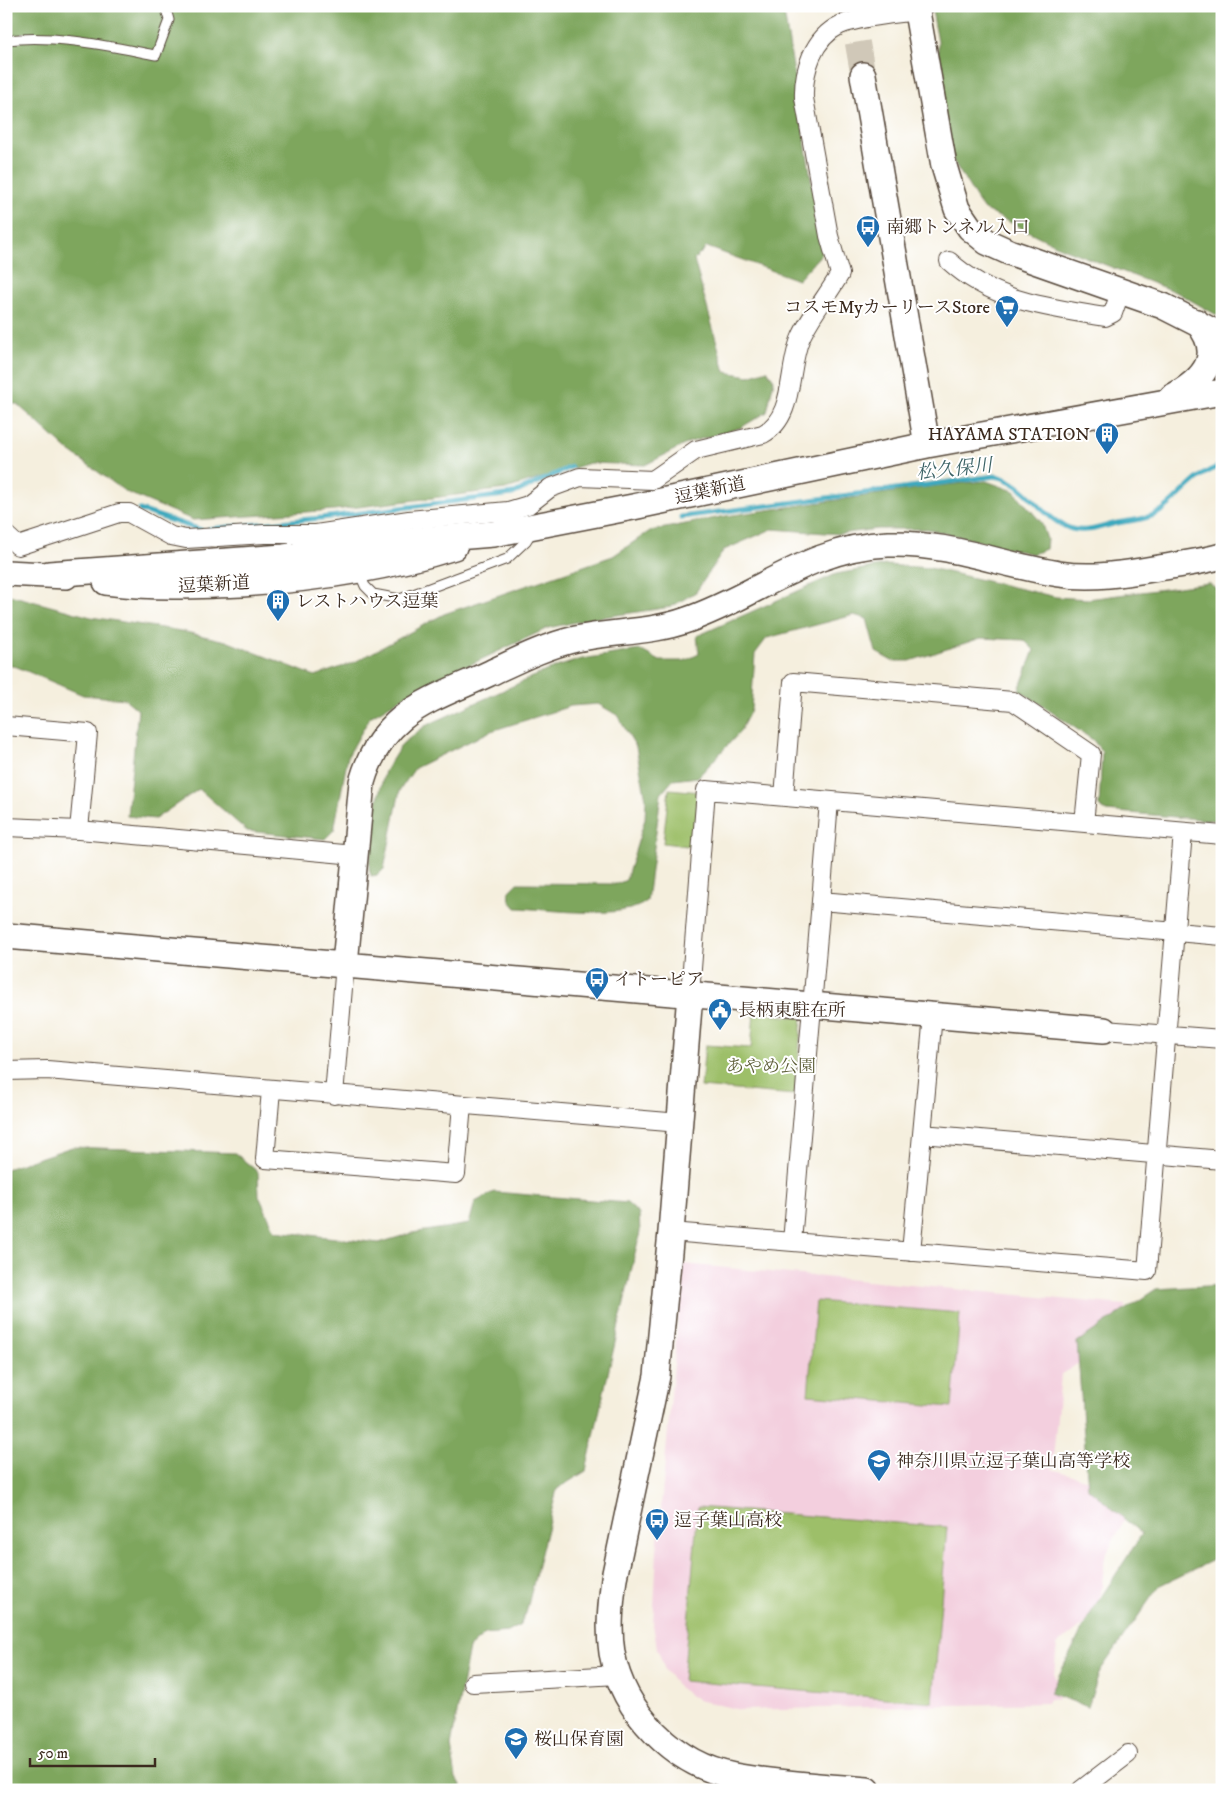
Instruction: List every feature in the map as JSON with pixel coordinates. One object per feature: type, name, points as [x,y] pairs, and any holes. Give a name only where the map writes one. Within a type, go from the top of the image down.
[{"type":"street","points":[[6,535],[18,546],[119,513],[129,513],[171,536],[186,539],[265,534],[316,534],[409,520],[508,511],[528,505],[550,488],[580,477],[653,480],[696,450],[763,434],[772,429],[779,422],[784,410],[791,373],[801,337],[840,274],[829,236],[804,98],[804,84],[808,63],[820,44],[841,25],[917,9],[944,166],[957,208],[970,228],[987,242],[1009,252],[1163,306],[1222,336]]},
{"type":"street","points":[[863,75],[927,445]]},
{"type":"street","points":[[949,261],[967,277],[988,289],[1011,298],[1105,317],[1113,313],[1121,290]]},
{"type":"street","points":[[1164,402],[1182,392],[1198,379],[1207,367],[1211,349],[1208,336],[1197,322]]},
{"type":"street","name":"逗葉新道","points":[[6,573],[49,574],[284,557],[419,540],[493,534],[927,445],[1222,392]]},
{"type":"street","name":"逗葉新道","points":[[49,574],[140,586],[194,586],[288,581],[358,571],[414,560],[493,534]]},
{"type":"street","points":[[334,1095],[362,782],[380,742],[398,722],[420,704],[561,643],[686,621],[796,567],[829,554],[872,545],[900,544],[933,547],[1058,574],[1082,577],[1122,574],[1222,556]]},
{"type":"street","points":[[784,797],[793,682],[1013,701],[1091,754],[1084,823]]},
{"type":"street","points":[[6,726],[88,733],[80,830]]},
{"type":"street","points":[[867,1790],[732,1776],[673,1751],[642,1719],[618,1675],[612,1654],[610,1608],[614,1578],[657,1376],[671,1232],[706,790],[1222,835]]},
{"type":"street","points":[[792,1242],[830,801]]},
{"type":"street","points":[[6,827],[80,830],[355,854]]},
{"type":"street","points":[[671,1232],[1147,1271],[1183,832]]},
{"type":"street","points":[[821,901],[1222,936]]},
{"type":"street","points":[[6,936],[1166,1036],[1222,1039]]},
{"type":"street","points":[[911,1252],[933,1015]]},
{"type":"street","points":[[6,1070],[47,1070],[680,1123]]},
{"type":"street","points":[[271,1090],[265,1159],[456,1174],[462,1106]]},
{"type":"street","points":[[922,1134],[1222,1160]]},
{"type":"street","points":[[473,1683],[618,1675]]},
{"type":"street","points":[[1081,1790],[1128,1754]]},
{"type":"lane","points":[[6,40],[53,40],[100,44],[156,55],[169,20],[165,6]]},
{"type":"lane","points":[[358,571],[365,586],[373,594],[400,599],[507,559],[526,541],[535,526]]},
{"type":"shaded area","name":"神奈川県立逗子葉山高等学校","points":[[683,1264],[1125,1305],[1128,1329],[1061,1375],[1052,1469],[1137,1495],[1105,1557],[1101,1594],[1090,1619],[1057,1645],[1054,1675],[1060,1689],[1057,1700],[1049,1699],[1047,1703],[741,1710],[697,1700],[678,1687],[665,1670],[657,1648],[653,1625],[657,1551]]},
{"type":"green space","points":[[6,6],[783,6],[823,252],[798,280],[707,247],[694,260],[725,372],[749,376],[767,370],[774,380],[767,412],[740,428],[690,442],[645,465],[590,463],[506,489],[334,510],[193,520],[126,492],[69,451],[17,404],[6,404]]},
{"type":"green space","points":[[931,6],[1222,6],[1222,318],[1178,293],[1062,248],[983,209],[939,138],[938,41]]},
{"type":"green space","points":[[986,481],[1014,491],[1041,522],[1047,539],[1046,549],[1032,554],[928,529],[877,529],[839,534],[772,529],[724,550],[696,592],[671,607],[590,619],[548,628],[412,692],[370,717],[348,756],[334,830],[325,839],[247,831],[199,789],[155,819],[127,816],[138,710],[125,699],[83,695],[17,667],[6,665],[6,594],[91,617],[181,631],[226,641],[315,676],[353,663],[444,614],[613,556],[650,531],[726,516],[935,486]]},
{"type":"green space","points":[[886,565],[930,568],[1056,597],[1088,599],[1209,583],[1222,593],[1222,821],[1106,811],[1099,806],[1102,752],[1093,740],[1019,690],[1034,650],[1024,640],[981,638],[910,661],[892,661],[876,652],[867,619],[854,615],[767,638],[755,654],[751,710],[739,733],[698,777],[673,780],[661,794],[647,901],[636,907],[621,911],[585,912],[516,908],[510,901],[509,891],[517,883],[617,884],[626,880],[645,819],[646,799],[636,747],[617,715],[598,704],[571,706],[491,731],[415,768],[400,790],[384,869],[378,875],[371,876],[369,868],[376,806],[385,771],[402,744],[425,726],[550,669],[582,659],[640,650],[660,661],[684,661],[699,654],[697,636],[836,574]]},
{"type":"green space","points":[[669,789],[701,792],[696,847],[663,843]]},
{"type":"green space","name":"あやめ公園","points":[[754,1013],[802,1018],[795,1095],[701,1087],[705,1045],[751,1048]]},
{"type":"green space","points":[[72,1147],[235,1153],[258,1172],[259,1196],[275,1231],[379,1243],[412,1233],[469,1224],[475,1202],[494,1192],[627,1203],[639,1214],[640,1232],[586,1471],[557,1489],[526,1613],[519,1626],[508,1632],[485,1634],[469,1648],[451,1746],[456,1778],[464,1790],[6,1790],[6,1169]]},
{"type":"green space","points":[[1222,1285],[1222,1556],[1159,1586],[1100,1671],[1088,1707],[1050,1693],[1089,1616],[1142,1534],[1088,1488],[1077,1342],[1156,1289]]},
{"type":"green space","points":[[816,1301],[960,1313],[952,1407],[808,1395]]},
{"type":"green space","points":[[698,1507],[947,1527],[933,1702],[683,1681]]},
{"type":"waterway","name":"松久保川","points":[[681,517],[995,476],[1017,485],[1061,524],[1072,529],[1088,530],[1153,516],[1203,474],[1222,466]]},
{"type":"waterway","points":[[209,529],[321,518],[512,494],[571,467]]},
{"type":"waterway","points":[[140,510],[201,530]]},
{"type":"tunnel","points":[[851,6],[863,75]]},
{"type":"place","name":"南郷トンネル入口","points":[[868,248]]},
{"type":"place","name":"コスモMyカーリースStore","points":[[1007,328]]},
{"type":"place","name":"HAYAMA STATION","points":[[1107,455]]},
{"type":"place","name":"レストハウス逗葉","points":[[278,622]]},
{"type":"place","name":"イトーピア","points":[[597,1000]]},
{"type":"place","name":"長柄東駐在所","points":[[720,1031]]},
{"type":"place","name":"神奈川県立逗子葉山高等学校","points":[[879,1482]]},
{"type":"place","name":"逗子葉山高校","points":[[657,1541]]},
{"type":"place","name":"桜山保育園","points":[[516,1760]]}]
